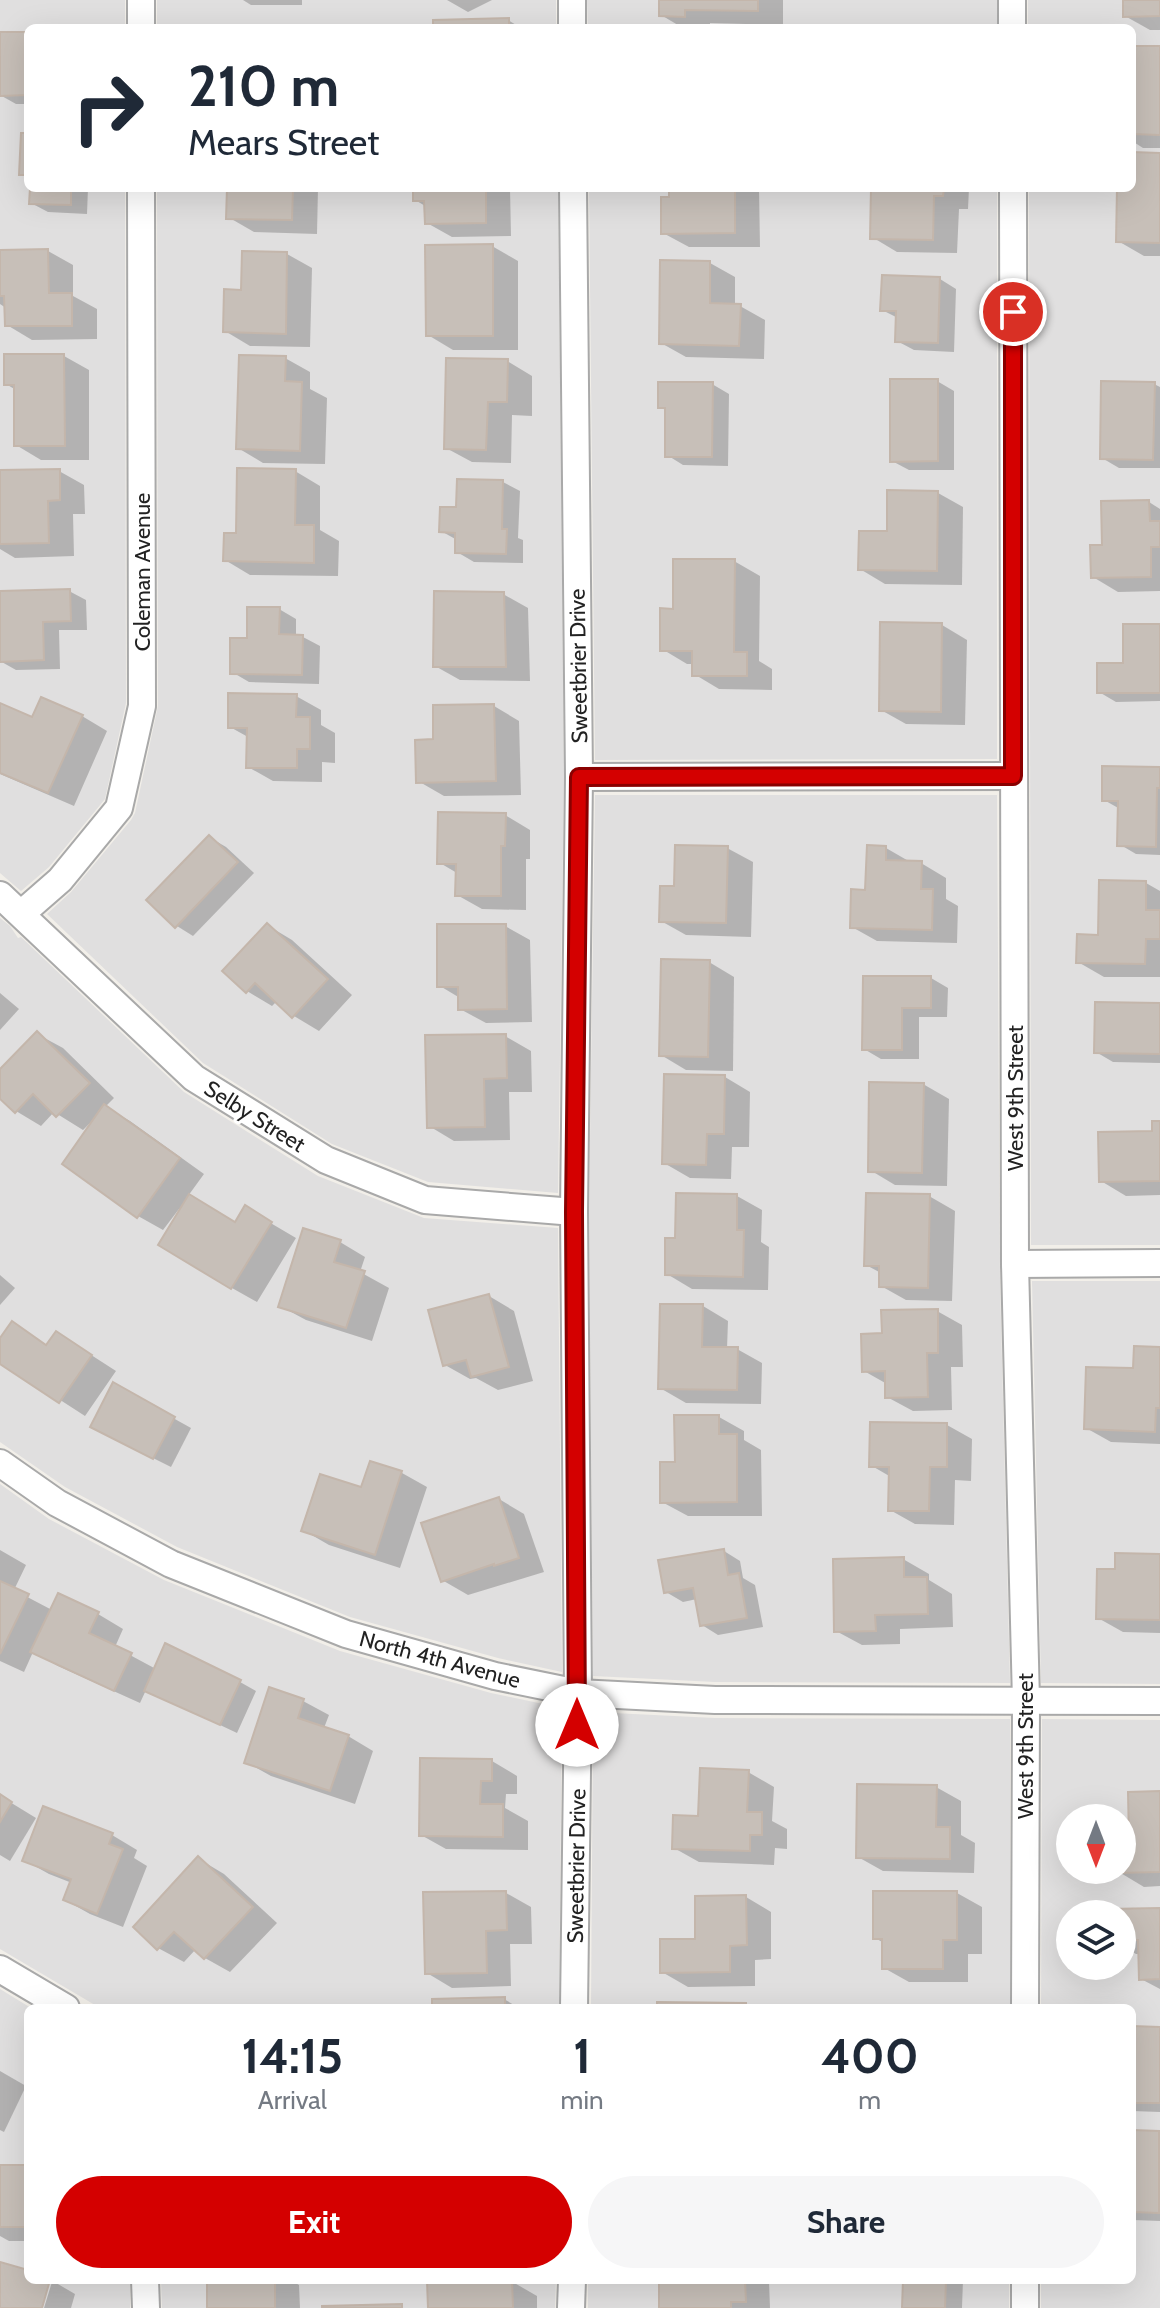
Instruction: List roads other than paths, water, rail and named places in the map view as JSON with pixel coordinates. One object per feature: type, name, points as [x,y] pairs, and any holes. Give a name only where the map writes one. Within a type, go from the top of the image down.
[{"type":"street","points":[[141,0],[141,24]]},
{"type":"street","points":[[572,0],[572,24]]},
{"type":"street","points":[[1012,0],[1012,24]]},
{"type":"street","name":"Coleman Avenue","points":[[21,914],[60,880],[119,808],[142,706],[141,192]]},
{"type":"street","name":"Sweetbrier Drive","points":[[573,192],[579,777],[574,1212],[578,1693],[574,2004]]},
{"type":"street","name":"West 9th Street","points":[[1013,192],[1015,1264],[1026,1701],[1025,2004]]},
{"type":"street","points":[[579,777],[1013,776]]},
{"type":"street","name":"Selby Street","points":[[0,895],[194,1078],[326,1160],[425,1200],[574,1212]]},
{"type":"street","points":[[1015,1264],[1160,1263]]},
{"type":"street","name":"North 4th Avenue","points":[[0,1463],[57,1503],[171,1564],[346,1634],[495,1676],[578,1693],[715,1700],[1160,1701]]},
{"type":"street","points":[[0,1969],[59,2004]]},
{"type":"street","points":[[145,2284],[146,2308]]},
{"type":"street","points":[[571,2308],[572,2284]]},
{"type":"street","points":[[1025,2284],[1025,2308]]}]
